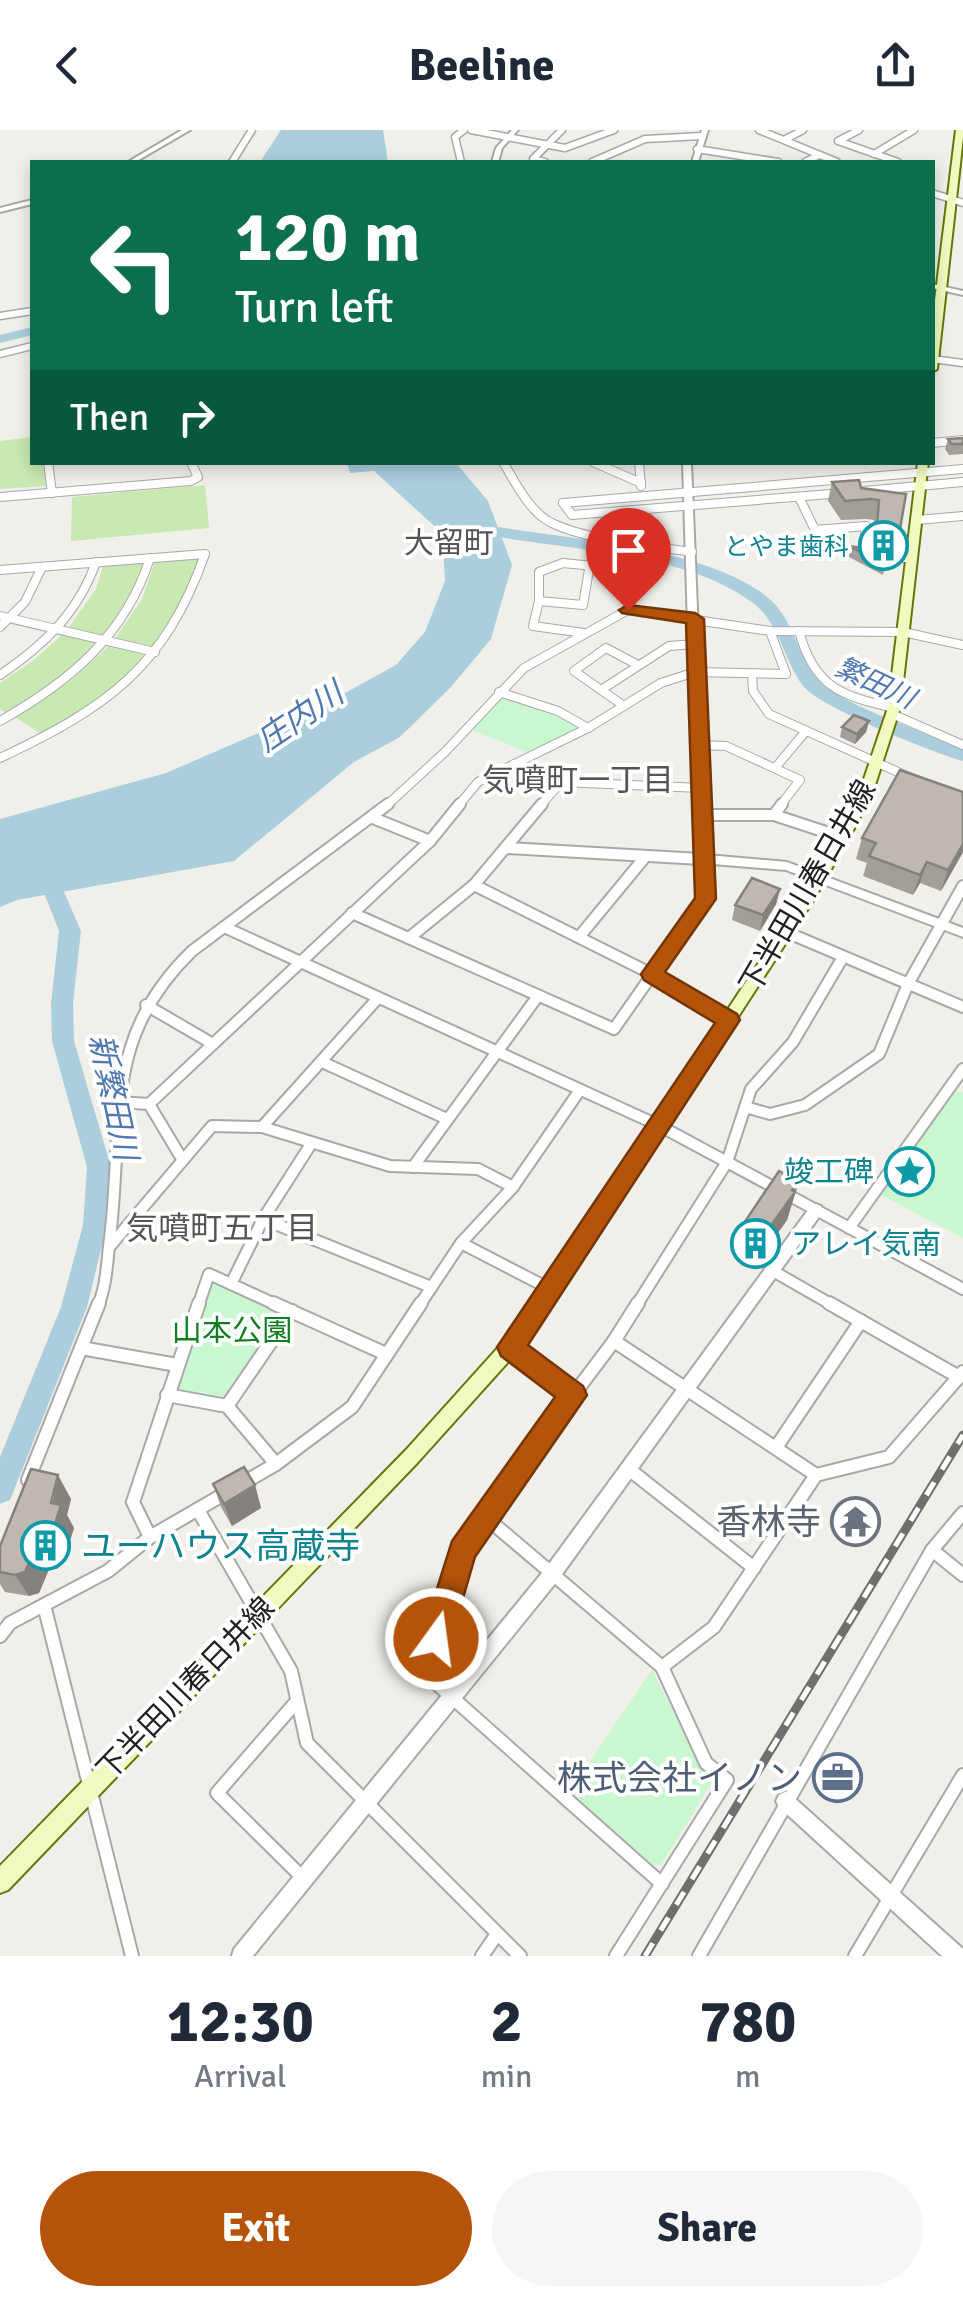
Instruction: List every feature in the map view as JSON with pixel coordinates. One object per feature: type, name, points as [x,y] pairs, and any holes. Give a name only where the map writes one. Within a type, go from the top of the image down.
[{"type":"main road","points":[[936,310],[937,287],[958,201],[960,130]]},
{"type":"main road","name":"下半田川春日井線","points":[[0,1882],[412,1456],[510,1347],[660,1126],[821,877],[879,763],[893,712],[922,474]]},
{"type":"street","points":[[134,160],[187,130]]},
{"type":"street","points":[[233,160],[252,130]]},
{"type":"street","points":[[461,160],[455,137],[467,130],[512,133],[570,148],[614,130]]},
{"type":"street","points":[[536,160],[532,159],[562,130]]},
{"type":"street","points":[[759,130],[831,160]]},
{"type":"street","points":[[784,140],[803,130]]},
{"type":"street","points":[[859,130],[838,141],[892,160]]},
{"type":"street","points":[[874,154],[914,130]]},
{"type":"street","points":[[596,160],[668,132],[704,133],[695,160]]},
{"type":"street","points":[[496,160],[499,148],[512,133]]},
{"type":"street","points":[[590,140],[618,150]]},
{"type":"street","points":[[697,150],[754,160]]},
{"type":"street","points":[[810,160],[819,156]]},
{"type":"street","points":[[0,210],[30,202]]},
{"type":"street","points":[[935,260],[945,262]]},
{"type":"street","points":[[937,287],[963,293]]},
{"type":"street","points":[[0,316],[30,310]]},
{"type":"street","points":[[0,354],[30,346]]},
{"type":"street","points":[[935,359],[963,363]]},
{"type":"street","points":[[935,443],[963,440]]},
{"type":"street","points":[[48,465],[52,493]]},
{"type":"street","points":[[0,497],[191,481],[198,477],[192,465]]},
{"type":"street","points":[[505,465],[520,492],[550,523],[617,540],[692,552]]},
{"type":"street","points":[[601,465],[641,483]]},
{"type":"street","points":[[640,465],[644,498]]},
{"type":"street","points":[[352,913],[614,1028],[706,899],[689,465]]},
{"type":"street","points":[[963,470],[922,474],[690,500],[572,514],[562,503],[644,498],[690,500],[799,498],[922,474],[963,482]]},
{"type":"street","points":[[799,498],[815,530],[866,526],[864,552],[912,559]]},
{"type":"street","points":[[917,520],[963,516]]},
{"type":"street","points":[[0,570],[205,554],[188,607],[119,691],[85,715],[0,758]]},
{"type":"street","points":[[0,721],[51,691],[108,640],[130,610],[150,558]]},
{"type":"street","points":[[0,676],[58,630],[80,601],[96,562]]},
{"type":"street","points":[[585,634],[533,626],[539,601],[539,572],[564,564],[634,570],[628,610]]},
{"type":"street","points":[[539,601],[583,606],[590,564]]},
{"type":"street","points":[[0,627],[5,617],[32,592],[42,566]]},
{"type":"street","points":[[22,1496],[102,1294],[110,1246],[118,1102],[132,1034],[164,979],[224,927],[374,818],[445,752],[524,668],[628,610],[771,630],[903,632],[963,645]]},
{"type":"street","points":[[5,617],[154,652]]},
{"type":"street","points":[[118,1102],[149,1104],[430,842],[478,782],[588,728],[662,683],[695,672],[786,674],[771,630]]},
{"type":"street","points":[[798,631],[816,676],[832,689],[960,744],[963,730]]},
{"type":"street","points":[[602,690],[669,646],[695,644]]},
{"type":"street","points":[[624,706],[574,672],[606,648],[638,665]]},
{"type":"street","points":[[752,674],[753,691],[769,714],[912,778]]},
{"type":"street","points":[[499,692],[558,711],[588,728]]},
{"type":"street","points":[[775,768],[806,731]]},
{"type":"street","points":[[698,745],[726,746],[800,780],[774,815]]},
{"type":"street","points":[[514,764],[560,782],[701,788]]},
{"type":"street","points":[[409,938],[474,886],[560,782]]},
{"type":"street","points":[[701,814],[774,815],[844,838]]},
{"type":"street","points":[[374,818],[430,842]]},
{"type":"street","points":[[506,848],[787,866],[963,934]]},
{"type":"street","points":[[579,937],[645,856]]},
{"type":"street","points":[[474,886],[652,974],[729,1020]]},
{"type":"street","points":[[746,1107],[770,1114],[805,1104],[879,1054],[908,984],[963,886]]},
{"type":"street","points":[[224,927],[660,1126],[963,1289]]},
{"type":"street","points":[[786,932],[963,1007]]},
{"type":"street","points":[[662,1884],[428,1676],[444,1602],[462,1551],[483,1516],[614,1342],[727,1162],[751,1089],[794,1042],[844,958]]},
{"type":"street","points":[[412,1167],[538,996]]},
{"type":"street","points":[[262,1127],[378,998]]},
{"type":"street","points":[[146,1004],[213,1044]]},
{"type":"street","points":[[322,1062],[447,1120]]},
{"type":"street","points":[[849,1228],[958,1084],[963,1069]]},
{"type":"street","points":[[0,1636],[10,1622],[108,1571],[150,1538],[276,1464],[352,1407],[461,1243],[513,1186],[580,1090]]},
{"type":"street","points":[[149,1104],[182,1160]]},
{"type":"street","points":[[110,1246],[212,1126],[262,1127],[361,1160],[412,1167],[478,1169],[513,1186]]},
{"type":"street","points":[[231,1284],[263,1219],[311,1144]]},
{"type":"street","points":[[241,1956],[552,1574],[816,1210]]},
{"type":"street","points":[[263,1219],[432,1287]]},
{"type":"street","points":[[461,1243],[552,1290]]},
{"type":"street","points":[[662,1667],[714,1627],[816,1475],[889,1457],[961,1374],[773,1271]]},
{"type":"street","points":[[150,1538],[133,1502],[209,1274],[386,1354]]},
{"type":"street","points":[[226,1406],[292,1311]]},
{"type":"street","points":[[777,1446],[860,1321]]},
{"type":"street","points":[[614,1342],[816,1475]]},
{"type":"street","points":[[510,1347],[573,1395]]},
{"type":"street","points":[[81,1348],[177,1365]]},
{"type":"street","points":[[167,1395],[226,1406],[276,1464]]},
{"type":"street","points":[[630,1470],[754,1568]]},
{"type":"street","points":[[198,1510],[292,1671],[308,1743],[520,1956]]},
{"type":"street","points":[[699,1956],[784,1801],[932,1550],[963,1513]]},
{"type":"street","points":[[483,1516],[662,1667],[684,1724],[706,1764],[727,1780],[616,1956]]},
{"type":"street","points":[[932,1550],[963,1575]]},
{"type":"street","points":[[44,1605],[132,1956]]},
{"type":"street","points":[[296,1701],[217,1793],[304,1880]]},
{"type":"street","points":[[856,1956],[963,1775]]},
{"type":"street","points":[[784,1801],[956,1956]]},
{"type":"street","points":[[482,1956],[496,1934]]},
{"type":"street","points":[[253,1941],[265,1956]]},
{"type":"green space","points":[[30,437],[30,465],[45,465],[46,486],[0,489],[0,441]]},
{"type":"green space","points":[[205,485],[209,528],[71,541],[72,497]]},
{"type":"green space","points":[[201,555],[186,600],[153,647],[115,639],[142,599],[156,559]]},
{"type":"green space","points":[[144,560],[138,583],[104,636],[69,627],[96,589],[104,563]]},
{"type":"green space","points":[[64,633],[99,642],[45,689],[6,713],[0,709],[0,683]]},
{"type":"green space","points":[[110,645],[144,654],[98,700],[43,735],[15,717],[69,682]]},
{"type":"green space","points":[[505,696],[552,710],[579,729],[530,753],[472,730]]},
{"type":"green space","points":[[955,1091],[963,1092],[963,1238],[881,1195]]},
{"type":"green space","name":"山本公園","points":[[216,1283],[283,1313],[283,1319],[229,1394],[222,1397],[181,1390],[177,1385],[211,1285]]},
{"type":"green space","points":[[652,1670],[711,1784],[661,1865],[653,1865],[569,1792]]},
{"type":"water","points":[[281,130],[383,130],[388,160],[261,160]]},
{"type":"water","name":"庄内川","points":[[348,465],[458,465],[488,501],[512,565],[491,639],[451,687],[400,737],[354,762],[234,861],[17,900],[0,907],[0,819],[166,773],[323,705],[396,665],[425,632],[445,581],[442,533],[374,471],[350,473]]},
{"type":"building","points":[[963,438],[963,444],[952,444],[948,439]]},
{"type":"building","points":[[859,480],[861,488],[906,494],[900,529],[877,526],[879,500],[845,501],[832,482]]},
{"type":"building","points":[[849,546],[886,552],[885,565]]},
{"type":"building","points":[[854,715],[869,721],[857,734],[842,727]]},
{"type":"building","points":[[900,770],[963,792],[963,844],[948,870],[927,862],[920,875],[869,856],[876,843],[862,838]]},
{"type":"building","points":[[752,878],[780,889],[763,915],[735,905]]},
{"type":"building","points":[[779,1171],[799,1181],[760,1241],[740,1229]]},
{"type":"building","points":[[244,1467],[255,1485],[224,1504],[213,1484]]},
{"type":"building","points":[[31,1469],[58,1475],[51,1503],[61,1505],[52,1533],[44,1547],[37,1545],[25,1572],[0,1572],[0,1546]]},
{"type":"waterway","points":[[0,339],[30,332]]},
{"type":"waterway","name":"繁田川","points":[[471,527],[662,560],[733,583],[771,610],[803,672],[823,695],[963,755]]},
{"type":"waterway","name":"新繁田川","points":[[0,1491],[74,1307],[95,1225],[99,1167],[63,1041],[62,1003],[70,931],[51,885]]},
{"type":"railway","points":[[645,1956],[963,1435]]},
{"type":"place","name":"とやま歯科","points":[[884,546]]},
{"type":"place","name":"竣工碑","points":[[909,1172]]},
{"type":"place","name":"アレイ気南","points":[[756,1244]]},
{"type":"place","name":"香林寺","points":[[856,1522]]},
{"type":"place","name":"ユーハウス高蔵寺","points":[[46,1546]]},
{"type":"place","name":"株式会社イノン","points":[[837,1778]]},
{"type":"district","name":"大留町","points":[[449,543]]},
{"type":"district","name":"気噴町一丁目","points":[[578,780]]},
{"type":"district","name":"気噴町五丁目","points":[[222,1228]]},
{"type":"route","points":[[436,1639],[462,1551],[483,1516],[573,1395],[510,1347],[552,1290],[729,1020],[652,974],[706,899],[695,619],[628,610]]}]
